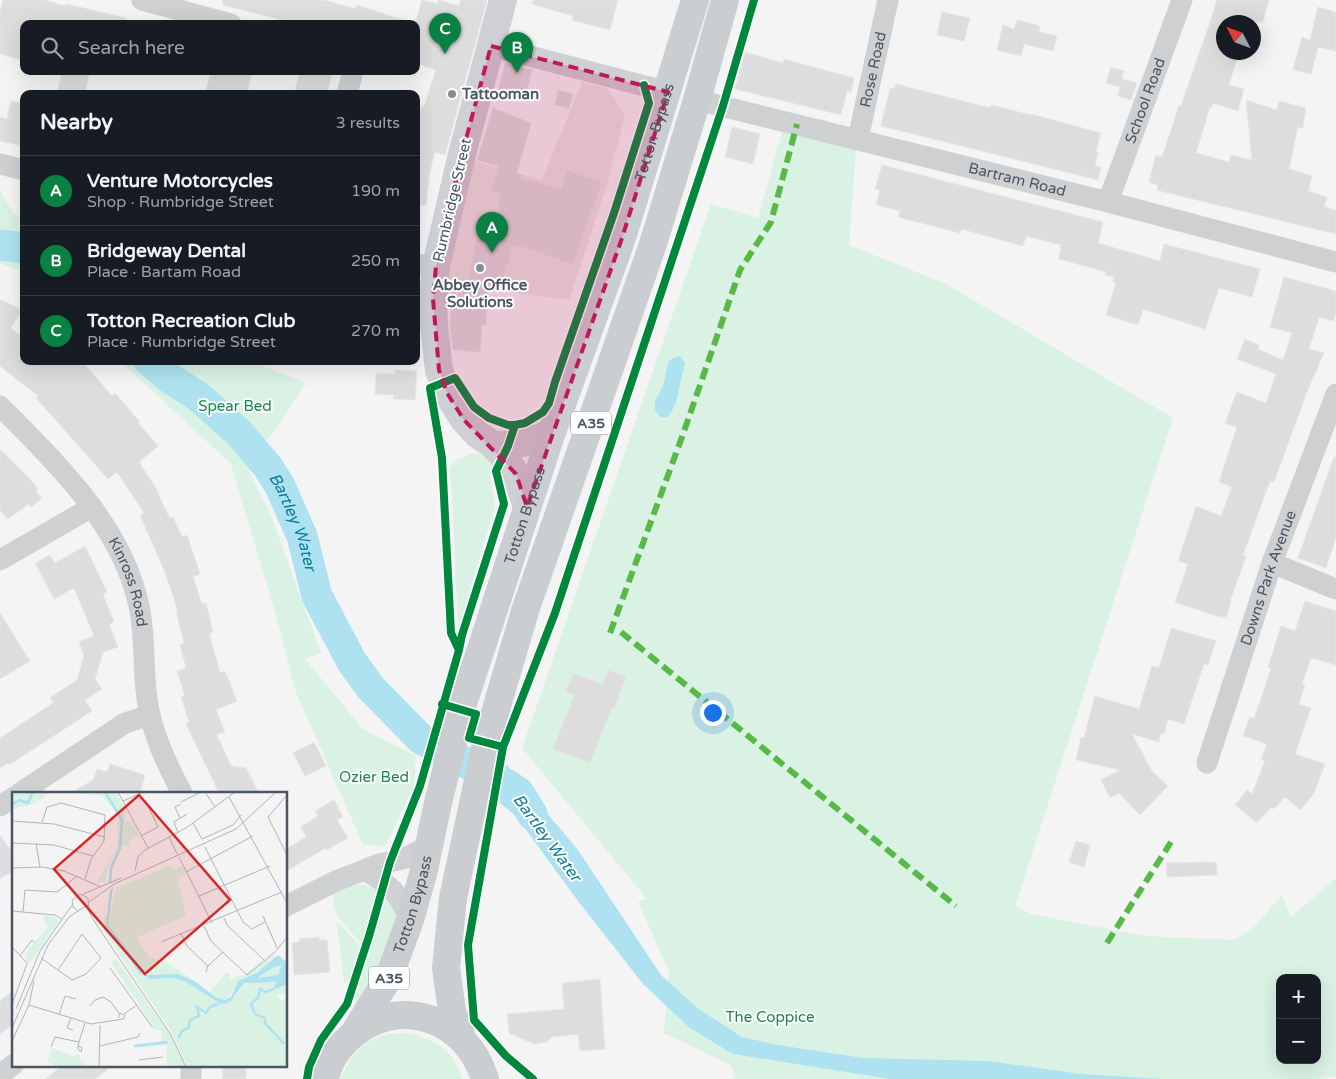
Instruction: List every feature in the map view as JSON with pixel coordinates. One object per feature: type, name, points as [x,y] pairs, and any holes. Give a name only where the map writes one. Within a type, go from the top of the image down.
[{"type":"main road","name":"Rumbridge Street","points":[[503,0],[462,154],[426,265],[433,308],[435,339],[442,382],[447,394],[464,420],[477,434],[492,444],[507,461],[516,474],[527,507]]},
{"type":"main road","name":"Totton Bypass","points":[[356,1030],[390,978],[410,920],[423,874],[458,719],[552,432],[622,238],[695,0]]},
{"type":"main road","name":"Totton Bypass","points":[[474,1058],[452,1011],[446,968],[453,898],[485,746],[526,608],[653,244],[725,0]]},
{"type":"main road","points":[[492,444],[508,446],[525,443],[552,432]]},
{"type":"main road","points":[[325,1079],[327,1070],[339,1048],[356,1030],[377,1020],[399,1015],[422,1016],[443,1024],[474,1058],[504,1079]]},
{"type":"street","points":[[142,0],[216,20]]},
{"type":"street","name":"Rose Road","points":[[858,139],[888,0]]},
{"type":"street","name":"School Road","points":[[1108,202],[1182,0]]},
{"type":"street","points":[[491,46],[668,92]]},
{"type":"street","points":[[348,90],[352,75]]},
{"type":"street","name":"Bartram Road","points":[[697,100],[1108,202],[1336,262]]},
{"type":"street","points":[[0,164],[20,169]]},
{"type":"street","name":"Downs Park Avenue","points":[[1207,764],[1272,563],[1336,394]]},
{"type":"street","name":"Kinross Road","points":[[0,406],[50,457],[92,508],[111,537],[125,566],[139,606],[144,639],[146,691],[150,715],[158,744],[182,792]]},
{"type":"street","points":[[0,560],[92,508]]},
{"type":"street","points":[[1272,563],[1336,588]]},
{"type":"street","points":[[22,792],[125,723],[150,715]]},
{"type":"street","points":[[0,806],[12,798]]},
{"type":"street","points":[[288,905],[336,881],[379,864],[403,859],[429,846]]},
{"type":"street","points":[[365,870],[394,890],[410,920]]},
{"type":"street","points":[[0,1075],[12,1066]]},
{"type":"street","points":[[191,1066],[191,1079]]},
{"type":"highlighted area","points":[[491,46],[668,92],[622,238],[527,507],[516,474],[464,420],[447,393],[439,370],[433,299],[436,266],[462,154]]},
{"type":"shaded area","points":[[582,82],[608,89],[625,115],[607,185],[569,300],[429,281],[459,157],[542,180]]},
{"type":"green space","name":"The Coppice","points":[[782,132],[856,149],[849,245],[946,284],[1173,418],[1015,906],[1031,914],[1145,936],[1235,940],[1253,928],[1282,895],[1291,917],[1336,878],[1336,1076],[1319,1079],[1166,1079],[1080,1074],[1000,1079],[735,1079],[732,1066],[664,1033],[669,971],[638,902],[647,899],[522,748],[711,204],[758,218]]},
{"type":"green space","points":[[0,191],[14,214],[20,216],[20,271],[0,263]]},
{"type":"green space","name":"Ozier Bed","points":[[124,365],[261,365],[306,383],[272,435],[242,457],[270,513],[321,653],[305,659],[363,729],[416,756],[414,786],[385,846],[363,845],[295,690],[279,626],[231,464]]},
{"type":"green space","points":[[473,453],[487,454],[494,460],[490,473],[495,507],[458,630],[452,493],[449,468],[457,460]]},
{"type":"green space","points":[[350,883],[364,885],[380,891],[364,945],[340,920],[334,906],[335,889]]},
{"type":"green space","points":[[385,891],[398,908],[383,964],[357,1002],[351,1001],[369,948]]},
{"type":"green space","points":[[336,920],[363,949],[352,983],[344,981]]},
{"type":"green space","points":[[409,1033],[428,1039],[443,1048],[454,1061],[462,1079],[341,1079],[353,1057],[366,1044],[381,1036]]},
{"type":"water","points":[[680,356],[685,363],[676,402],[667,417],[660,417],[655,410],[655,402],[664,383],[668,362]]},
{"type":"water","points":[[506,764],[578,850],[661,975],[700,1010],[742,1037],[778,1045],[863,1058],[989,1061],[1080,1074],[1166,1079],[891,1079],[733,1054],[690,1028],[643,984],[578,901],[516,816],[500,803]]},
{"type":"building","points":[[3,0],[45,0],[65,6],[66,4],[126,18],[126,20],[20,20],[20,60],[0,54],[0,12]]},
{"type":"building","points":[[223,0],[324,0],[356,9],[357,5],[403,20],[281,20],[223,5]]},
{"type":"building","points":[[422,0],[438,4],[439,0],[459,6],[461,0],[487,0],[445,155],[435,152],[430,171],[426,205],[420,204],[420,114],[436,70],[420,64],[420,20],[416,20]]},
{"type":"building","points":[[533,0],[618,0],[610,30],[572,20],[573,16],[532,4]]},
{"type":"building","points":[[1217,0],[1269,0],[1263,22],[1261,22],[1261,15],[1216,15],[1216,60],[1237,60],[1229,85],[1244,89],[1238,111],[1213,103],[1212,107],[1210,107],[1196,153],[1229,162],[1231,155],[1252,160],[1246,100],[1277,110],[1279,101],[1306,108],[1303,128],[1298,127],[1289,169],[1312,176],[1308,191],[1327,197],[1324,207],[1336,210],[1336,234],[1164,192],[1157,190],[1158,185],[1149,182],[1156,155],[1162,157]]},
{"type":"building","points":[[1318,7],[1336,12],[1336,51],[1318,47],[1311,74],[1293,70],[1302,37],[1310,40]]},
{"type":"building","points":[[942,12],[970,18],[964,41],[937,35]]},
{"type":"building","points":[[1017,20],[1040,26],[1039,32],[1057,36],[1053,51],[1024,44],[1021,56],[997,50],[1003,25],[1014,29]]},
{"type":"building","points":[[745,52],[783,63],[784,59],[854,78],[851,92],[847,91],[841,115],[735,89]]},
{"type":"building","points":[[505,63],[532,70],[525,98],[498,91]]},
{"type":"building","points":[[1111,67],[1124,71],[1122,79],[1137,83],[1131,100],[1118,96],[1120,87],[1106,83]]},
{"type":"building","points":[[61,75],[89,75],[86,90],[58,90]]},
{"type":"building","points":[[210,75],[252,75],[248,90],[206,90]]},
{"type":"building","points":[[299,75],[332,75],[328,90],[295,90]]},
{"type":"building","points":[[896,84],[990,108],[991,105],[1031,114],[1101,133],[1096,151],[1098,152],[1095,166],[1101,167],[1098,180],[881,126],[890,88],[894,89]]},
{"type":"building","points":[[558,90],[573,94],[569,108],[555,105]]},
{"type":"building","points":[[11,101],[20,103],[20,145],[0,141],[0,117],[7,119]]},
{"type":"building","points":[[493,108],[531,123],[517,173],[522,175],[521,178],[561,189],[567,170],[602,183],[573,265],[517,245],[516,248],[512,247],[509,265],[506,264],[501,291],[488,289],[486,325],[482,325],[480,352],[453,350],[450,326],[452,288],[467,289],[476,239],[479,240],[485,213],[498,214],[500,194],[491,193],[498,166],[477,160]]},
{"type":"building","points":[[732,127],[760,134],[753,164],[725,157]]},
{"type":"building","points":[[882,165],[1103,222],[1098,243],[1160,261],[1164,244],[1260,269],[1252,297],[1219,288],[1205,329],[1143,309],[1138,325],[1106,315],[1116,283],[1113,282],[1114,277],[1105,275],[1106,272],[1059,259],[1061,245],[1026,236],[1023,246],[961,229],[960,233],[898,217],[900,211],[876,205],[880,190],[875,189]]},
{"type":"building","points":[[1284,277],[1336,291],[1336,313],[1334,321],[1319,317],[1309,349],[1324,353],[1308,389],[1274,482],[1270,481],[1243,555],[1246,556],[1226,617],[1220,617],[1175,602],[1188,564],[1178,561],[1196,506],[1221,516],[1232,487],[1219,482],[1237,427],[1225,423],[1237,392],[1266,403],[1276,374],[1237,359],[1245,339],[1259,345],[1258,349],[1283,360],[1292,333],[1270,327]]},
{"type":"building","points":[[0,299],[20,309],[20,313],[11,328],[20,335],[20,365],[85,365],[112,396],[115,393],[158,446],[139,462],[159,493],[170,519],[173,517],[182,537],[187,535],[200,574],[193,577],[202,604],[206,603],[213,632],[209,633],[220,673],[225,671],[237,701],[216,710],[225,732],[217,735],[231,766],[246,768],[258,792],[219,792],[186,724],[189,722],[181,697],[185,696],[177,671],[186,668],[180,644],[184,643],[176,611],[178,611],[165,572],[140,515],[144,513],[117,472],[108,479],[36,398],[38,396],[0,366]]},
{"type":"building","points":[[395,370],[417,371],[415,400],[393,399],[394,395],[375,394],[376,373],[395,374]]},
{"type":"building","points":[[0,449],[29,478],[38,489],[35,491],[42,498],[31,507],[29,504],[8,519],[0,510]]},
{"type":"building","points":[[1334,457],[1336,458],[1336,538],[1326,568],[1298,558]]},
{"type":"building","points":[[85,546],[107,592],[103,594],[114,622],[109,624],[118,647],[103,652],[95,679],[102,689],[85,700],[92,711],[9,765],[8,763],[0,768],[0,738],[53,703],[50,698],[77,680],[84,656],[79,642],[94,636],[74,588],[54,599],[35,563],[50,555],[55,563]]},
{"type":"building","points":[[1305,601],[1336,611],[1336,665],[1311,658],[1302,684],[1305,685],[1299,704],[1311,708],[1295,754],[1325,764],[1314,793],[1301,810],[1285,797],[1274,809],[1271,807],[1257,823],[1235,805],[1247,790],[1252,794],[1265,761],[1261,759],[1267,744],[1243,736],[1250,717],[1254,719],[1262,696],[1271,668],[1268,667],[1281,626],[1295,631]]},
{"type":"building","points":[[0,613],[30,661],[0,679]]},
{"type":"building","points":[[1171,628],[1216,641],[1208,665],[1204,664],[1184,724],[1168,719],[1164,734],[1161,733],[1159,742],[1132,734],[1152,771],[1168,786],[1140,815],[1119,793],[1110,798],[1101,780],[1120,770],[1076,760],[1081,737],[1084,738],[1095,696],[1139,709],[1152,666],[1159,668]]},
{"type":"building","points":[[608,670],[626,677],[590,763],[553,749],[574,695],[565,692],[573,673],[602,684]]},
{"type":"building","points":[[314,742],[326,766],[305,776],[293,753]]},
{"type":"building","points":[[110,764],[145,775],[140,792],[74,792],[94,779],[97,769],[107,772]]},
{"type":"building","points":[[334,800],[343,817],[337,820],[348,838],[288,870],[288,848],[306,837],[301,827],[318,816],[315,811]]},
{"type":"building","points":[[0,835],[12,852],[12,871],[0,879]]},
{"type":"building","points":[[1076,841],[1090,845],[1084,867],[1069,862]]},
{"type":"building","points":[[1216,862],[1217,875],[1167,877],[1166,863]]},
{"type":"building","points":[[319,937],[319,940],[327,940],[330,972],[294,975],[292,943],[299,942],[299,939]]},
{"type":"building","points":[[600,979],[605,1049],[580,1051],[578,1034],[552,1037],[546,1042],[534,1044],[509,1033],[507,1014],[564,1009],[562,983]]},
{"type":"building","points":[[12,992],[12,1025],[0,1034],[0,1001]]},
{"type":"building","points":[[62,1066],[112,1066],[95,1079],[45,1079]]},
{"type":"building","points":[[222,1066],[246,1066],[246,1079],[223,1079]]},
{"type":"waterway","name":"Bartley Water","points":[[0,245],[20,248]]},
{"type":"waterway","name":"Bartley Water","points":[[154,365],[168,377],[199,397],[239,433],[268,467],[280,486],[302,536],[317,596],[352,662],[371,688],[421,739],[509,786],[519,793],[532,814]]},
{"type":"marked path","points":[[610,633],[682,437],[740,270],[771,222],[797,124]]},
{"type":"marked path","points":[[621,632],[956,906]]},
{"type":"marked path","points":[[1107,943],[1171,842]]},
{"type":"cycle path","points":[[533,1079],[506,1056],[474,1020],[468,945],[503,747],[555,613],[723,106],[754,0]]},
{"type":"cycle path","points":[[307,1079],[309,1067],[321,1040],[347,1004],[390,862],[420,786],[459,650],[451,633],[442,458],[430,388],[455,378],[474,407],[489,418],[508,425],[525,423],[543,412],[549,403],[614,213],[649,103],[644,85]]},
{"type":"cycle path","points":[[459,650],[462,635],[504,504],[496,471],[508,446],[515,425]]},
{"type":"cycle path","points":[[442,704],[476,714],[469,738],[503,747]]},
{"type":"place","name":"Totton Recreation Club","points":[[445,54]]},
{"type":"place","name":"Bridgeway Dental","points":[[517,73]]},
{"type":"place","name":"Tattooman","points":[[452,94]]},
{"type":"place","name":"Venture Motorcycles","points":[[492,253]]},
{"type":"place","name":"Abbey Office Solutions","points":[[480,268]]},
{"type":"park label","name":"Spear Bed","points":[[235,406]]}]
